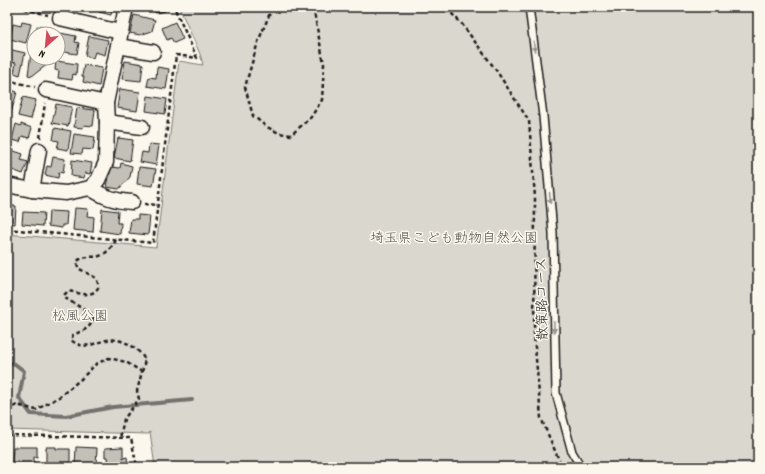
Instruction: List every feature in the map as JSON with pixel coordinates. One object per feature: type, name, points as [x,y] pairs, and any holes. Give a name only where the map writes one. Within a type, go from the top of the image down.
[{"type":"street","points":[[7,185],[66,194],[90,188],[98,180],[106,162],[106,103],[125,12],[124,7]]},
{"type":"street","points":[[60,18],[120,32]]},
{"type":"street","points":[[118,46],[153,52]]},
{"type":"street","points":[[46,90],[106,103]]},
{"type":"street","points":[[107,122],[142,127]]},
{"type":"street","points":[[32,190],[39,150]]},
{"type":"street","points":[[90,188],[103,196],[116,201],[132,202]]},
{"type":"lane","name":"散策路コース","points":[[529,7],[543,116],[553,233],[556,393],[572,452],[581,467]]},
{"type":"path","points":[[18,7],[60,18]]},
{"type":"path","points":[[7,229],[154,243],[176,55],[197,58],[174,7]]},
{"type":"path","points":[[269,7],[270,13],[258,42],[245,87],[253,116],[267,127],[279,133],[291,135],[311,117],[322,100],[324,64],[313,7]]},
{"type":"path","points":[[439,7],[451,12],[461,23],[489,60],[529,121],[535,197],[534,335],[541,418],[562,467]]},
{"type":"path","points":[[7,80],[46,90],[39,150]]},
{"type":"path","points":[[116,240],[102,255],[84,257],[77,261],[78,268],[96,278],[99,286],[97,292],[92,294],[68,291],[64,295],[65,298],[93,315],[93,321],[88,327],[73,335],[71,340],[77,345],[86,346],[109,340],[124,342],[142,353],[145,360],[137,391],[139,399],[124,418],[120,438]]},
{"type":"path","points":[[7,410],[17,405],[36,410],[59,397],[81,379],[96,364],[110,358],[126,362],[142,372]]},
{"type":"path","points":[[7,452],[7,434],[131,438],[137,467]]},
{"type":"green space","name":"埼玉県こども動物自然公園","points":[[179,7],[758,7],[758,467],[155,467],[150,432],[149,434],[7,430],[7,234],[156,247],[179,61],[203,65],[200,54]]},
{"type":"building","points":[[100,7],[113,7],[111,15],[99,12]]},
{"type":"building","points":[[148,7],[163,7],[165,11],[156,13]]},
{"type":"building","points":[[134,15],[155,20],[152,31],[140,35],[130,33]]},
{"type":"building","points":[[22,22],[31,24],[30,26],[26,26],[26,43],[10,39],[13,24],[21,26]]},
{"type":"building","points":[[175,22],[183,39],[174,43],[171,38],[167,40],[162,28]]},
{"type":"building","points":[[66,34],[76,36],[75,42],[79,43],[77,54],[66,52]]},
{"type":"building","points":[[89,36],[108,40],[105,55],[95,52],[93,58],[85,56]]},
{"type":"building","points":[[8,49],[25,53],[20,75],[14,73],[16,63],[7,61]]},
{"type":"building","points":[[125,61],[143,64],[141,81],[122,79]]},
{"type":"building","points":[[66,62],[77,64],[76,75],[73,74],[72,80],[58,78],[59,71],[55,70],[55,66],[66,66]]},
{"type":"building","points":[[84,65],[102,68],[99,86],[83,82],[84,77],[82,76]]},
{"type":"building","points":[[29,66],[45,66],[32,76],[28,75]]},
{"type":"building","points":[[157,67],[169,69],[166,89],[147,86],[149,77],[156,78]]},
{"type":"building","points":[[9,89],[17,92],[11,113],[7,112],[7,96]]},
{"type":"building","points":[[120,89],[140,92],[137,111],[117,108]]},
{"type":"building","points":[[148,96],[167,99],[165,114],[146,111]]},
{"type":"building","points":[[23,97],[36,100],[31,119],[18,116]]},
{"type":"building","points":[[56,104],[72,107],[68,126],[52,123]]},
{"type":"building","points":[[77,108],[95,110],[93,126],[84,125],[83,128],[74,127]]},
{"type":"building","points":[[7,119],[12,120],[7,138]]},
{"type":"building","points":[[16,124],[21,126],[21,124],[32,128],[29,138],[22,136],[20,142],[12,140]]},
{"type":"building","points":[[55,128],[71,131],[68,150],[57,148],[59,141],[53,140]]},
{"type":"building","points":[[74,134],[95,137],[93,150],[83,149],[82,154],[71,153]]},
{"type":"building","points":[[118,138],[133,140],[130,161],[114,158]]},
{"type":"building","points":[[149,144],[159,145],[156,165],[140,162],[142,152],[148,153]]},
{"type":"building","points":[[11,150],[23,154],[21,160],[28,162],[23,174],[7,168],[7,161]]},
{"type":"building","points":[[53,157],[65,159],[63,173],[59,172],[58,178],[45,175],[47,166],[51,167]]},
{"type":"building","points":[[72,160],[92,163],[90,174],[85,173],[84,178],[71,176]]},
{"type":"building","points":[[121,163],[132,166],[130,177],[119,189],[107,187],[111,167],[120,168]]},
{"type":"building","points":[[139,167],[156,169],[153,186],[137,184]]},
{"type":"building","points":[[7,206],[16,206],[15,224],[7,223]]},
{"type":"building","points":[[75,208],[88,209],[87,216],[94,217],[93,232],[73,230]]},
{"type":"building","points":[[102,209],[118,211],[117,223],[121,223],[120,234],[100,231]]},
{"type":"building","points":[[49,211],[67,212],[66,225],[62,225],[62,228],[48,226]]},
{"type":"building","points":[[23,212],[44,213],[43,226],[22,224]]},
{"type":"building","points":[[138,215],[150,216],[148,235],[129,233],[131,219],[138,219]]},
{"type":"building","points":[[13,447],[37,447],[37,457],[34,457],[34,467],[21,467],[21,465],[12,464]]},
{"type":"building","points":[[46,447],[70,449],[70,466],[46,466]]},
{"type":"building","points":[[76,447],[97,448],[96,467],[75,467]]},
{"type":"building","points":[[123,447],[123,458],[127,457],[128,465],[109,466],[108,457],[105,457],[105,448]]},
{"type":"waterway","points":[[7,363],[15,364],[24,371],[19,398],[31,414],[66,416],[113,407],[192,400]]},
{"type":"park label","name":"松風公園","points":[[80,315]]}]
